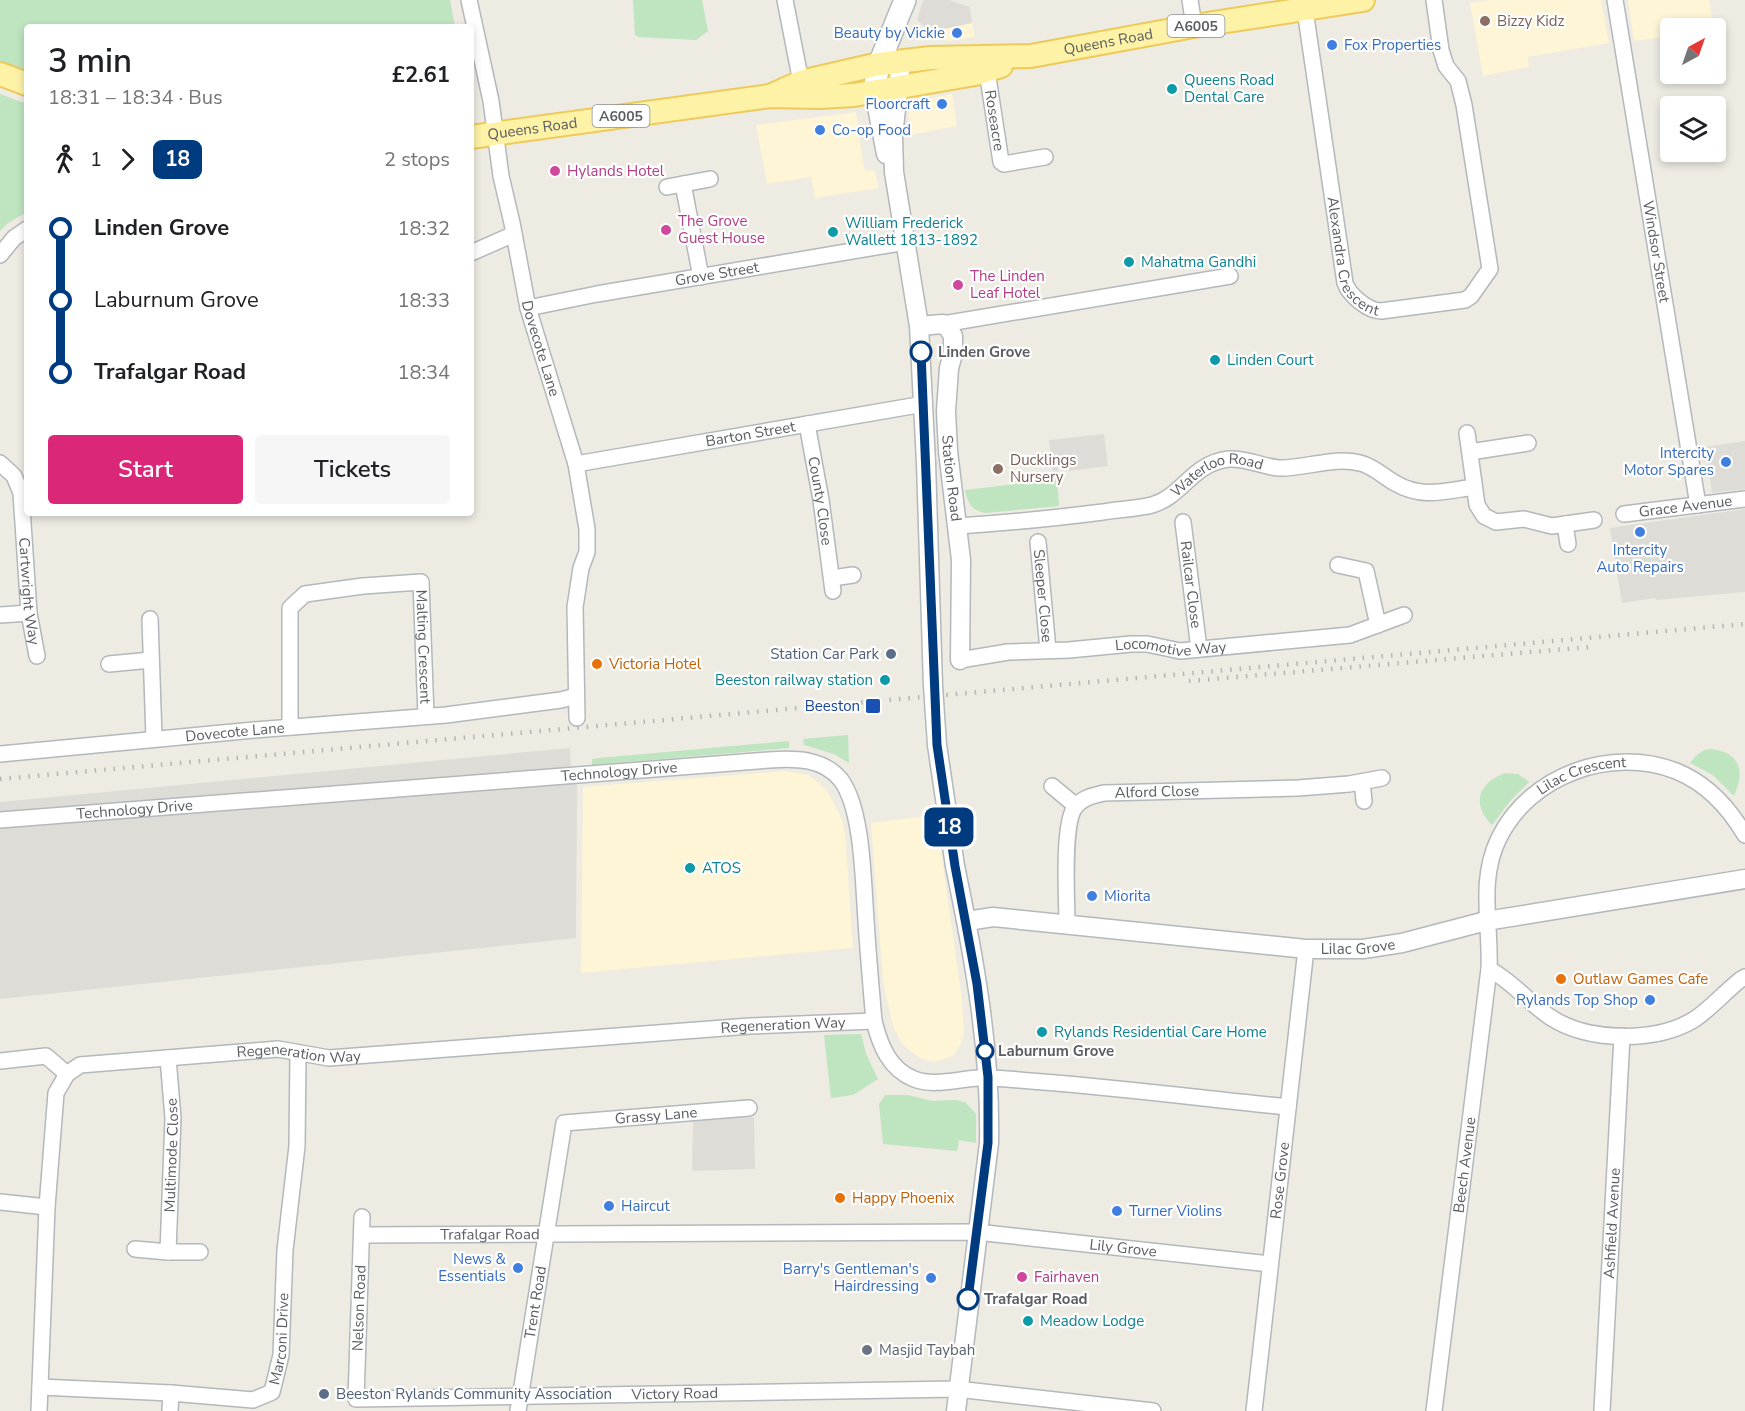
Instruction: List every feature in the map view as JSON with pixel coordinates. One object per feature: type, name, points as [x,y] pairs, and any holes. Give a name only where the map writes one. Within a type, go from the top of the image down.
[{"type":"main road","name":"Station Road","points":[[874,92],[890,62],[906,0]]},
{"type":"main road","name":"Queens Road","points":[[474,137],[770,96],[819,97],[874,92],[987,70],[1030,56],[1194,26],[1357,0]]},
{"type":"main road","name":"Queens Road","points":[[770,96],[801,82],[890,62],[931,58],[1030,56]]},
{"type":"main road","points":[[0,74],[24,83]]},
{"type":"street","name":"Dovecote Lane","points":[[469,0],[491,101],[501,176],[528,308],[576,464],[587,529],[587,552],[581,568],[575,607],[577,718]]},
{"type":"street","points":[[785,0],[801,82]]},
{"type":"street","points":[[1190,0],[1194,26]]},
{"type":"street","name":"Alexandra Crescent","points":[[1305,10],[1345,283],[1350,292],[1372,310],[1381,312],[1465,300],[1471,296],[1490,269],[1464,105],[1458,81],[1446,66],[1441,50],[1434,0]]},
{"type":"street","name":"Windsor Street","points":[[1615,0],[1698,505]]},
{"type":"street","name":"Station Road","points":[[890,62],[897,88],[893,137],[894,172],[919,326],[924,404],[932,674],[937,745],[955,866],[977,984],[988,1077],[988,1143],[956,1411]]},
{"type":"street","name":"Roseacre","points":[[987,70],[1001,162],[1004,164],[1045,157]]},
{"type":"street","name":"Station Road","points":[[874,92],[883,144],[894,172]]},
{"type":"street","points":[[667,187],[710,179]]},
{"type":"street","points":[[683,184],[701,277]]},
{"type":"street","points":[[0,255],[14,238],[24,231]]},
{"type":"street","points":[[474,252],[514,234]]},
{"type":"street","name":"Grove Street","points":[[528,308],[597,294],[906,242]]},
{"type":"street","points":[[919,326],[943,324],[1230,276]]},
{"type":"street","name":"Station Road","points":[[943,324],[953,336],[946,411],[948,452],[962,577],[960,660]]},
{"type":"street","name":"Barton Street","points":[[576,464],[924,404]]},
{"type":"street","name":"County Close","points":[[807,424],[833,584],[853,575]]},
{"type":"street","points":[[1467,433],[1474,487],[1480,512],[1490,520],[1497,522],[1524,519],[1547,525],[1594,520]]},
{"type":"street","points":[[1470,452],[1528,443]]},
{"type":"street","name":"Waterloo Road","points":[[958,526],[1064,517],[1152,505],[1170,495],[1200,469],[1228,459],[1239,459],[1279,468],[1342,461],[1355,462],[1377,470],[1402,487],[1418,492],[1429,493],[1474,487]]},
{"type":"street","name":"Cartwright Way","points":[[0,464],[14,476],[21,493],[29,613],[37,656]]},
{"type":"street","name":"Grace Avenue","points":[[1624,514],[1745,499]]},
{"type":"street","name":"Railcar Close","points":[[1184,522],[1199,649]]},
{"type":"street","points":[[1565,524],[1568,544]]},
{"type":"street","name":"Sleeper Close","points":[[1038,542],[1048,650]]},
{"type":"street","points":[[1338,565],[1366,571],[1378,625]]},
{"type":"street","name":"Malting Crescent","points":[[291,727],[290,608],[305,594],[363,586],[421,582],[426,716]]},
{"type":"street","points":[[0,615],[29,613]]},
{"type":"street","name":"Locomotive Way","points":[[960,660],[1008,652],[1069,650],[1131,644],[1147,644],[1180,651],[1350,635],[1404,615]]},
{"type":"street","points":[[150,619],[154,738]]},
{"type":"street","points":[[109,664],[152,660]]},
{"type":"street","name":"Dovecote Lane","points":[[0,754],[154,738],[426,716],[561,700],[576,696]]},
{"type":"street","name":"Technology Drive","points":[[0,820],[769,759],[796,758],[810,761],[827,769],[840,780],[850,798],[856,819],[874,1021],[886,1056],[907,1076],[916,1080],[929,1082],[988,1077]]},
{"type":"street","name":"Lilac Crescent","points":[[1486,921],[1485,898],[1492,860],[1498,840],[1507,824],[1521,806],[1536,793],[1577,770],[1596,765],[1635,762],[1675,771],[1692,780],[1720,801],[1732,814],[1745,836]]},
{"type":"street","name":"Alford Close","points":[[1076,806],[1088,796],[1104,793],[1298,788],[1382,778]]},
{"type":"street","points":[[1362,782],[1364,801]]},
{"type":"street","points":[[1052,786],[1076,806],[1069,823],[1067,924]]},
{"type":"street","name":"Lilac Grove","points":[[967,921],[993,917],[1306,949],[1364,950],[1402,943],[1486,921],[1745,879]]},
{"type":"street","name":"Beech Avenue","points":[[1434,1411],[1489,969],[1490,944],[1486,921]]},
{"type":"street","name":"Rose Grove","points":[[1254,1411],[1306,949]]},
{"type":"street","points":[[1489,969],[1502,976],[1530,1003],[1552,1018],[1572,1027],[1622,1036],[1653,1035],[1687,1022],[1745,977]]},
{"type":"street","name":"Regeneration Way","points":[[67,1074],[80,1065],[278,1049],[329,1058],[750,1026],[874,1021]]},
{"type":"street","name":"Ashfield Avenue","points":[[1602,1411],[1622,1036]]},
{"type":"street","name":"Marconi Drive","points":[[40,1387],[171,1393],[253,1400],[272,1392],[281,1355],[285,1250],[297,1146],[298,1053]]},
{"type":"street","points":[[0,1061],[46,1056],[67,1074],[56,1093],[47,1207],[39,1411]]},
{"type":"street","name":"Multimode Close","points":[[168,1058],[173,1118],[168,1252]]},
{"type":"street","points":[[988,1077],[1288,1107]]},
{"type":"street","name":"Grassy Lane","points":[[564,1123],[749,1107]]},
{"type":"street","name":"Trent Road","points":[[519,1404],[564,1123]]},
{"type":"street","points":[[0,1202],[47,1207]]},
{"type":"street","name":"Nelson Road","points":[[356,1399],[362,1217]]},
{"type":"street","name":"Trafalgar Road","points":[[362,1235],[976,1232]]},
{"type":"street","name":"Lily Grove","points":[[976,1232],[1270,1264]]},
{"type":"street","points":[[135,1249],[200,1252]]},
{"type":"street","name":"Victory Road","points":[[356,1399],[519,1404],[957,1389],[1153,1411]]},
{"type":"street","points":[[170,1411],[171,1393]]},
{"type":"shaded area","points":[[923,0],[949,0],[970,7],[972,23],[943,29],[944,39],[937,38],[917,20]]},
{"type":"shaded area","points":[[1489,0],[1601,0],[1609,43],[1528,57],[1529,67],[1483,76],[1470,3]]},
{"type":"shaded area","points":[[1628,0],[1709,0],[1712,18],[1660,18],[1660,37],[1634,41]]},
{"type":"shaded area","name":"Beauty by Vickie","points":[[972,23],[975,37],[948,41],[937,38],[944,38],[943,29]]},
{"type":"shaded area","points":[[952,94],[957,126],[910,135],[908,102]]},
{"type":"shaded area","points":[[856,112],[864,168],[866,171],[874,170],[879,188],[815,198],[811,177],[767,184],[756,125]]},
{"type":"shaded area","points":[[1104,434],[1108,466],[1069,471],[1068,466],[1058,467],[1058,474],[1053,475],[1049,440]]},
{"type":"shaded area","name":"Intercity Motor Spares","points":[[1745,441],[1745,489],[1712,493],[1705,447]]},
{"type":"shaded area","points":[[1745,509],[1745,592],[1656,600],[1655,598],[1622,603],[1610,528]]},
{"type":"shaded area","points":[[570,748],[571,783],[577,783],[576,938],[0,999],[0,802]]},
{"type":"shaded area","points":[[785,771],[808,775],[818,782],[828,792],[842,819],[853,948],[581,973],[583,787]]},
{"type":"shaded area","points":[[936,815],[961,992],[964,1032],[961,1044],[953,1056],[935,1062],[922,1059],[910,1051],[900,1041],[893,1026],[883,981],[871,823]]},
{"type":"shaded area","points":[[754,1117],[755,1169],[692,1171],[693,1121]]},
{"type":"green space","points":[[0,0],[450,0],[454,24],[24,24],[24,70],[0,61]]},
{"type":"green space","points":[[633,0],[702,0],[708,31],[696,40],[639,37],[635,35]]},
{"type":"green space","points":[[0,94],[24,103],[24,214],[8,223],[0,231]]},
{"type":"green space","points":[[1057,479],[1059,506],[985,513],[976,510],[971,505],[965,490]]},
{"type":"green space","points":[[848,735],[849,763],[834,754],[804,745],[803,739]]},
{"type":"green space","points":[[789,741],[789,748],[592,765],[592,759],[599,758]]},
{"type":"green space","points":[[1711,749],[1729,755],[1738,765],[1739,779],[1734,796],[1713,775],[1690,763],[1699,753]]},
{"type":"green space","points":[[1505,773],[1518,774],[1529,782],[1511,800],[1492,825],[1481,809],[1480,795],[1489,782]]},
{"type":"green space","points":[[861,1034],[866,1054],[878,1079],[853,1095],[831,1098],[824,1035]]},
{"type":"green space","points":[[885,1095],[908,1095],[932,1101],[965,1102],[976,1114],[976,1143],[959,1140],[957,1151],[883,1144],[879,1104]]},
{"type":"railway","points":[[0,779],[1745,624]]},
{"type":"railway","points":[[1189,681],[1590,647]]},
{"type":"bus line","name":"18","points":[[921,352],[937,745],[955,866],[977,984],[988,1077],[988,1143],[968,1299]]},
{"type":"place","name":"Bizzy Kidz","points":[[1485,21]]},
{"type":"place","name":"Beauty by Vickie","points":[[957,33]]},
{"type":"place","name":"Fox Properties","points":[[1332,45]]},
{"type":"place","name":"Queens Road Dental Care","points":[[1172,89]]},
{"type":"place","name":"Floorcraft","points":[[942,104]]},
{"type":"place","name":"Co-op Food","points":[[820,130]]},
{"type":"place","name":"Hylands Hotel","points":[[555,171]]},
{"type":"place","name":"The Grove Guest House","points":[[666,230]]},
{"type":"place","name":"William Frederick Wallett 1813-1892","points":[[833,232]]},
{"type":"place","name":"Mahatma Gandhi","points":[[1129,262]]},
{"type":"place","name":"The Linden Leaf Hotel","points":[[958,285]]},
{"type":"place","name":"Linden Grove","points":[[921,352]]},
{"type":"place","name":"Linden Court","points":[[1215,360]]},
{"type":"place","name":"Intercity Motor Spares","points":[[1726,462]]},
{"type":"place","name":"Ducklings Nursery","points":[[998,469]]},
{"type":"place","name":"Intercity Auto Repairs","points":[[1640,532]]},
{"type":"place","name":"Station Car Park","points":[[891,654]]},
{"type":"place","name":"Victoria Hotel","points":[[597,664]]},
{"type":"place","name":"Beeston railway station","points":[[885,680]]},
{"type":"place","name":"Beeston","points":[[873,706]]},
{"type":"place","name":"ATOS","points":[[690,868]]},
{"type":"place","name":"Miorita","points":[[1092,896]]},
{"type":"place","name":"Outlaw Games Cafe","points":[[1561,979]]},
{"type":"place","name":"Rylands Top Shop","points":[[1650,1000]]},
{"type":"place","name":"Rylands Residential Care Home","points":[[1042,1032]]},
{"type":"place","name":"Laburnum Grove","points":[[985,1051]]},
{"type":"place","name":"Happy Phoenix","points":[[840,1198]]},
{"type":"place","name":"Haircut","points":[[609,1206]]},
{"type":"place","name":"Turner Violins","points":[[1117,1211]]},
{"type":"place","name":"News & Essentials","points":[[518,1268]]},
{"type":"place","name":"Fairhaven","points":[[1022,1277]]},
{"type":"place","name":"Barry's Gentleman's Hairdressing","points":[[931,1278]]},
{"type":"place","name":"Trafalgar Road","points":[[968,1299]]},
{"type":"place","name":"Meadow Lodge","points":[[1028,1321]]},
{"type":"place","name":"Masjid Taybah","points":[[867,1350]]},
{"type":"place","name":"Beeston Rylands Community Association","points":[[324,1394]]}]
